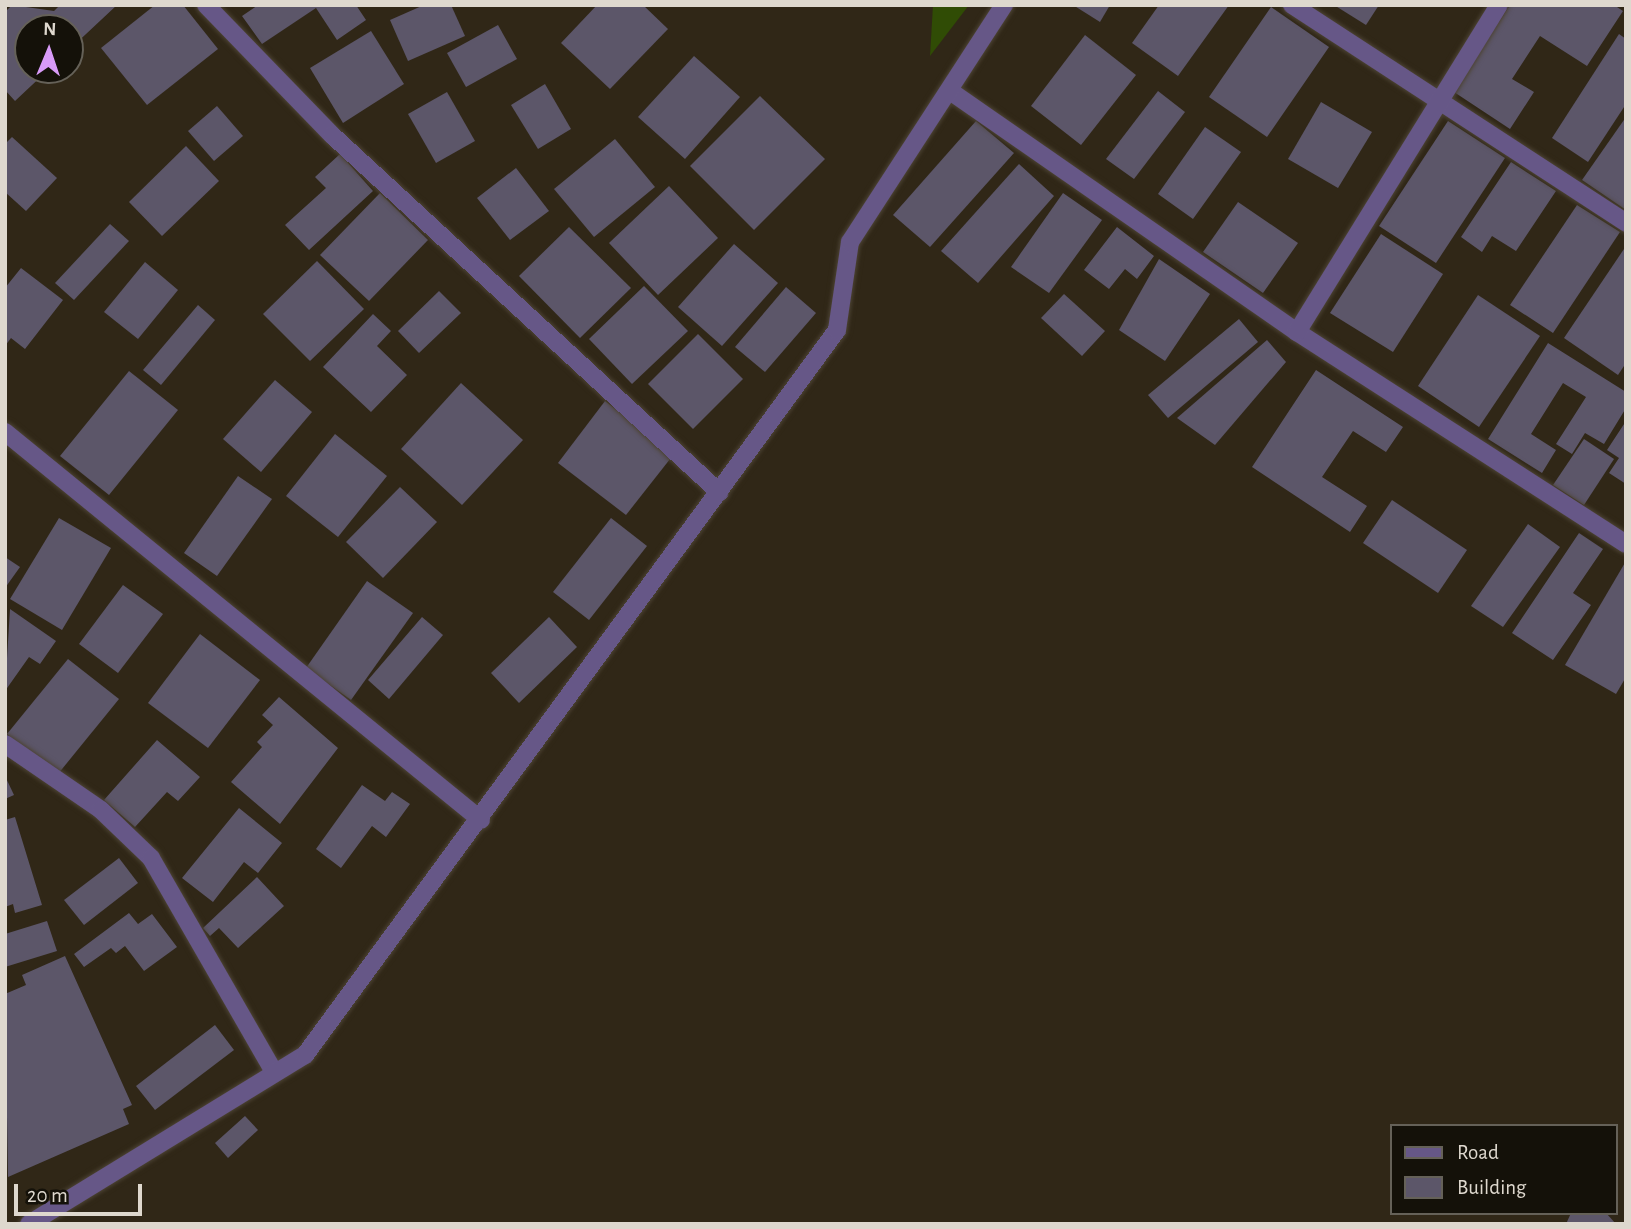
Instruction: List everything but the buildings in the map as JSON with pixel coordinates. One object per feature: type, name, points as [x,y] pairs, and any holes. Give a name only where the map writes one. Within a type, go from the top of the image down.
[{"type":"street","points":[[206,5],[332,135],[719,492]]},
{"type":"street","points":[[29,1224],[273,1070],[305,1055],[481,820],[837,330],[850,242],[1004,5]]},
{"type":"street","points":[[1292,5],[1626,223]]},
{"type":"street","points":[[1297,331],[1437,101],[1499,5]]},
{"type":"street","points":[[950,91],[1297,331],[1626,544]]},
{"type":"street","points":[[5,432],[481,820]]},
{"type":"street","points":[[5,744],[102,810],[151,858],[273,1070]]},
{"type":"green space","points":[[933,5],[969,5],[930,56]]}]
